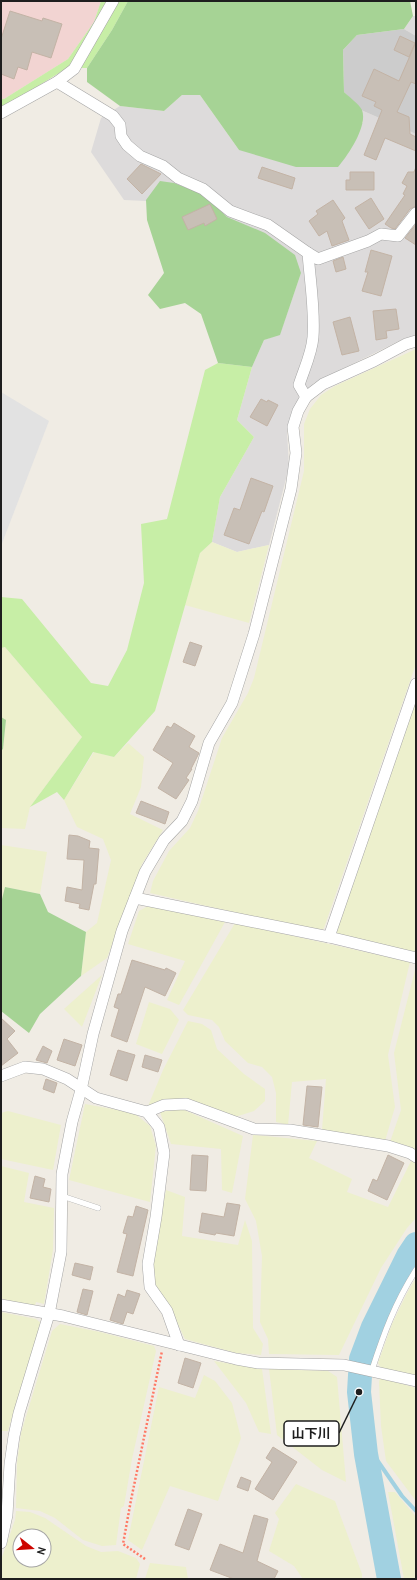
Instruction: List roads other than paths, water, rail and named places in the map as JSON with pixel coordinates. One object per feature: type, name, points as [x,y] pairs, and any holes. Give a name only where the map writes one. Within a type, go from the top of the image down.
[{"type":"street","points":[[1,113],[57,82],[74,69],[113,1]]},
{"type":"street","points":[[57,82],[113,116],[120,125],[121,136],[140,156],[163,166],[178,178],[203,190],[230,210],[268,225],[318,259],[368,241],[382,234],[398,236],[416,213]]},
{"type":"street","points":[[306,397],[299,385],[309,356],[313,338],[313,311],[308,253]]},
{"type":"street","points":[[1,1543],[7,1515],[10,1464],[14,1436],[19,1413],[49,1314],[61,1252],[62,1174],[72,1122],[81,1090],[93,1034],[122,931],[145,872],[164,840],[182,821],[192,801],[209,742],[232,703],[254,634],[291,489],[296,453],[293,427],[298,411],[306,397],[323,384],[374,361],[406,344],[416,341]]},
{"type":"street","points":[[329,937],[416,684]]},
{"type":"street","points":[[135,898],[329,937],[416,958]]},
{"type":"street","points":[[1,1076],[25,1067],[43,1069],[67,1079],[81,1090],[96,1098],[147,1112],[164,1105],[186,1104],[254,1129],[290,1130],[388,1146],[410,1153],[416,1157]]},
{"type":"street","points":[[147,1112],[158,1127],[164,1154],[148,1264],[150,1286],[166,1311],[179,1345]]},
{"type":"street","points":[[1,1305],[63,1316],[236,1359],[258,1363],[344,1365],[416,1381]]},
{"type":"lane","points":[[62,1196],[98,1208]]},
{"type":"lane","points":[[372,1370],[387,1324],[406,1284],[416,1270]]},
{"type":"waterway","points":[[389,1579],[366,1454],[359,1392],[361,1359],[373,1327],[408,1256],[416,1244]]},
{"type":"waterway","points":[[366,1454],[375,1457],[402,1496],[416,1511]]},
{"type":"place","name":"山下川","points":[[359,1392]]}]
